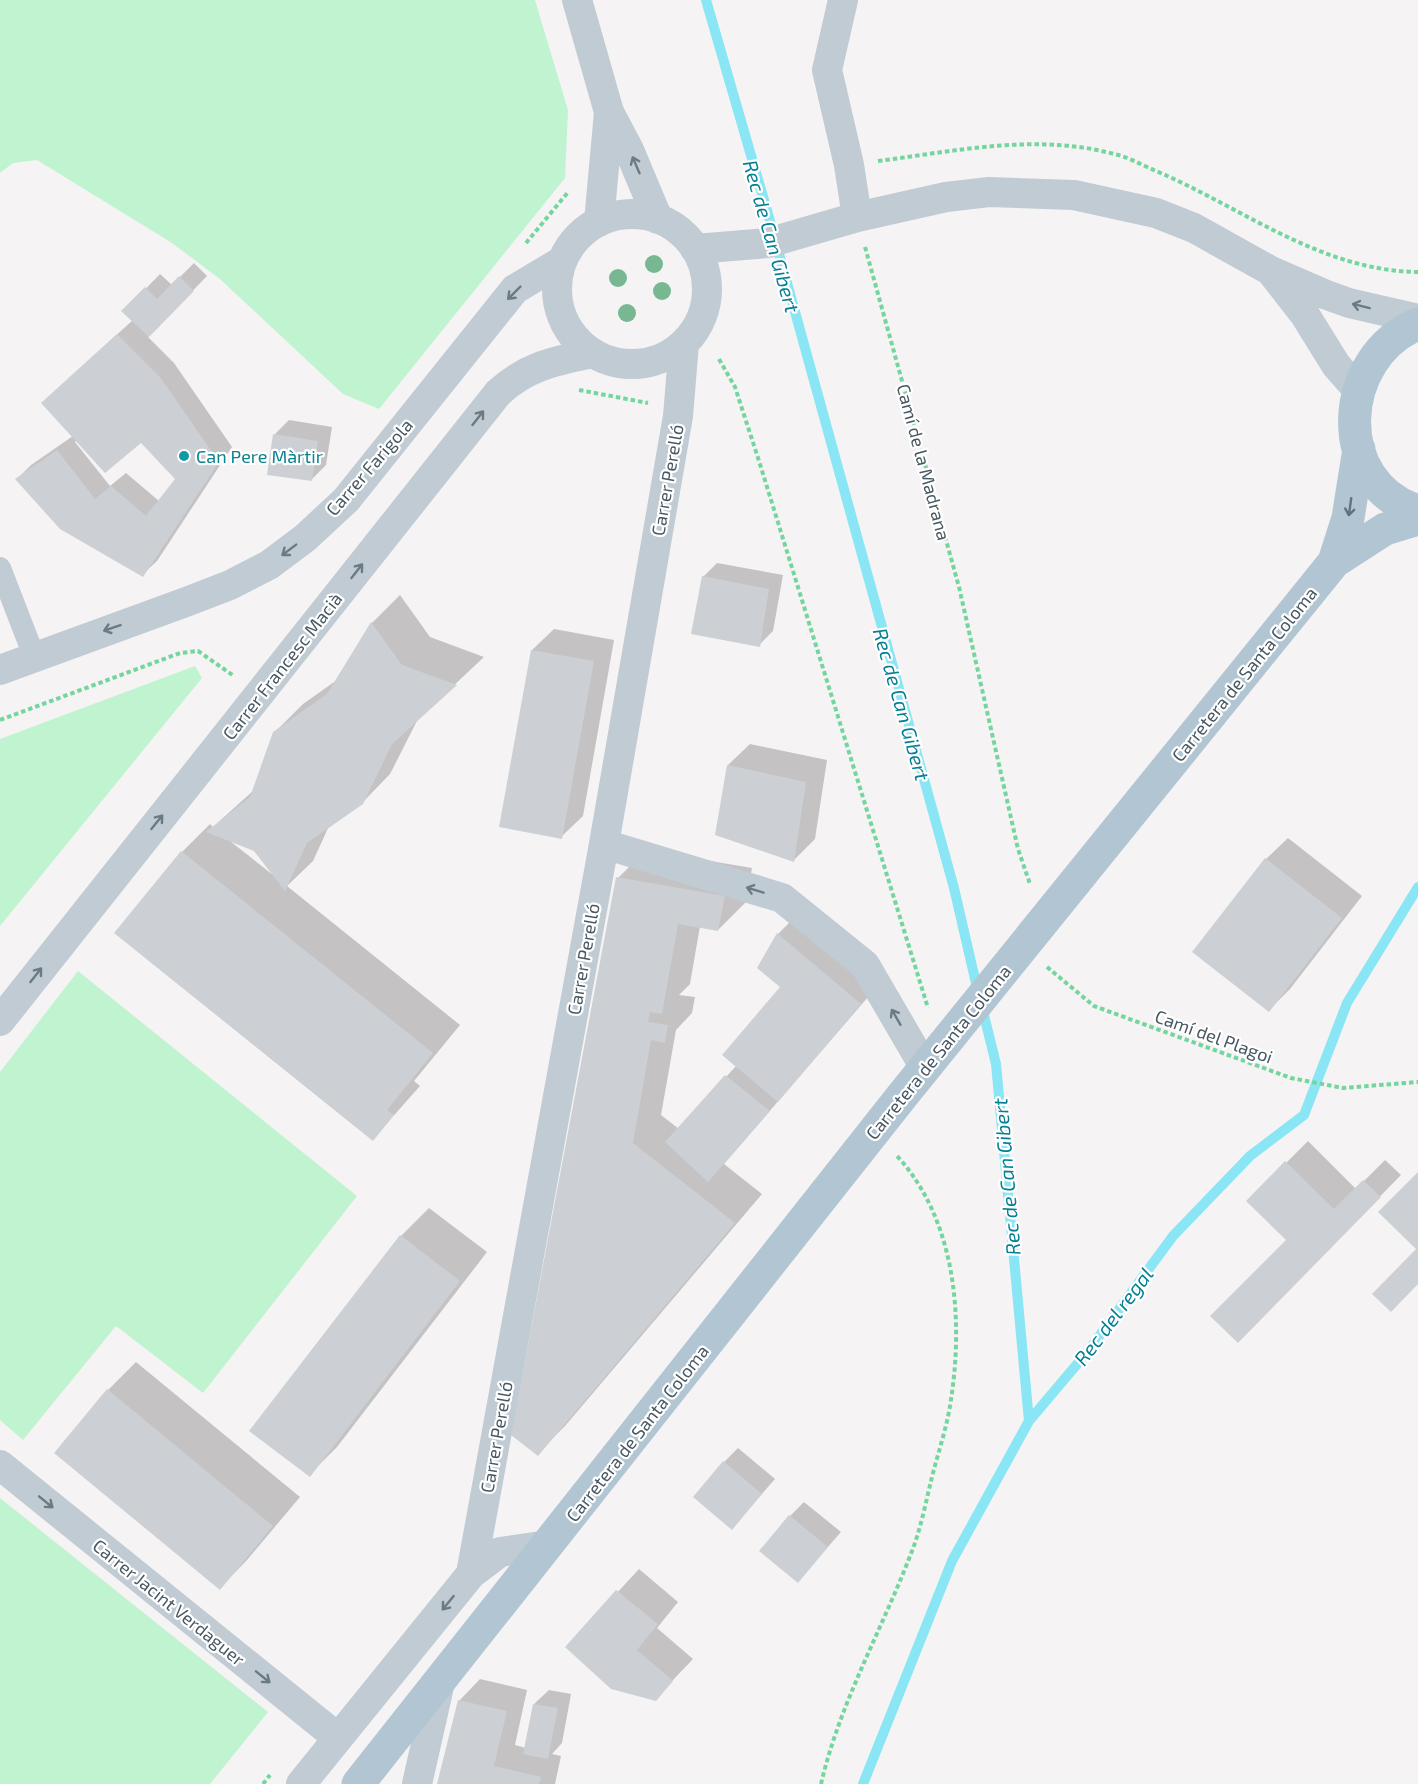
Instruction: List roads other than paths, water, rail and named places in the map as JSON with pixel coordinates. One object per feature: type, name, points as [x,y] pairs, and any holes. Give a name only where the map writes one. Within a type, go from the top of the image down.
[{"type":"main road","name":"Carretera de Santa Coloma","points":[[1418,324],[1390,339],[1376,354],[1358,389],[1354,429],[1367,468],[1379,484],[1394,498],[1418,511]]},
{"type":"main road","name":"Carretera de Santa Coloma","points":[[1334,562],[1348,518],[1359,449]]},
{"type":"main road","name":"Carretera de Santa Coloma","points":[[358,1784],[925,1068],[1334,562],[1385,529],[1418,519]]},
{"type":"street","points":[[577,0],[609,112],[629,150],[658,219]]},
{"type":"street","points":[[843,0],[826,70],[849,165],[845,220]]},
{"type":"street","points":[[599,222],[609,112]]},
{"type":"street","points":[[695,249],[768,243],[845,220],[946,197],[989,192],[1074,195],[1115,202],[1165,216],[1194,228],[1271,271],[1349,303],[1418,319]]},
{"type":"street","points":[[628,214],[658,219],[675,228],[695,249],[706,282],[704,308],[700,321],[684,342],[661,358],[640,363],[619,363],[593,353],[576,338],[563,320],[557,290],[562,261],[577,238],[599,222],[628,214]]},
{"type":"street","points":[[706,282],[768,243]]},
{"type":"street","name":"Carrer Farigola","points":[[0,670],[230,585],[269,565],[305,538],[346,500],[515,289],[562,261]]},
{"type":"street","points":[[1271,271],[1310,322],[1336,365],[1358,389]]},
{"type":"street","name":"Carrer Perelló","points":[[471,1574],[604,844],[678,416],[684,342]]},
{"type":"street","name":"Carrer Francesc Macià","points":[[0,1021],[498,393],[516,377],[534,368],[593,353]]},
{"type":"street","points":[[0,568],[34,656]]},
{"type":"street","points":[[604,844],[782,898],[865,965],[925,1068]]},
{"type":"street","name":"Carrer Jacint Verdaguer","points":[[0,1466],[338,1738]]},
{"type":"street","points":[[301,1784],[471,1574],[500,1552],[548,1545]]},
{"type":"street","points":[[417,1784],[440,1682]]},
{"type":"waterway","name":"Rec de Can Gibert","points":[[706,0],[768,214],[954,888],[978,992]]},
{"type":"waterway","name":"Rec del regal","points":[[863,1784],[952,1561],[1029,1421],[1089,1350],[1173,1236],[1250,1156],[1304,1115],[1347,1003],[1418,887]]},
{"type":"waterway","name":"Rec de Can Gibert","points":[[982,1007],[996,1064],[1029,1421]]},
{"type":"place","name":"Can Pere Màrtir","points":[[184,456]]}]
